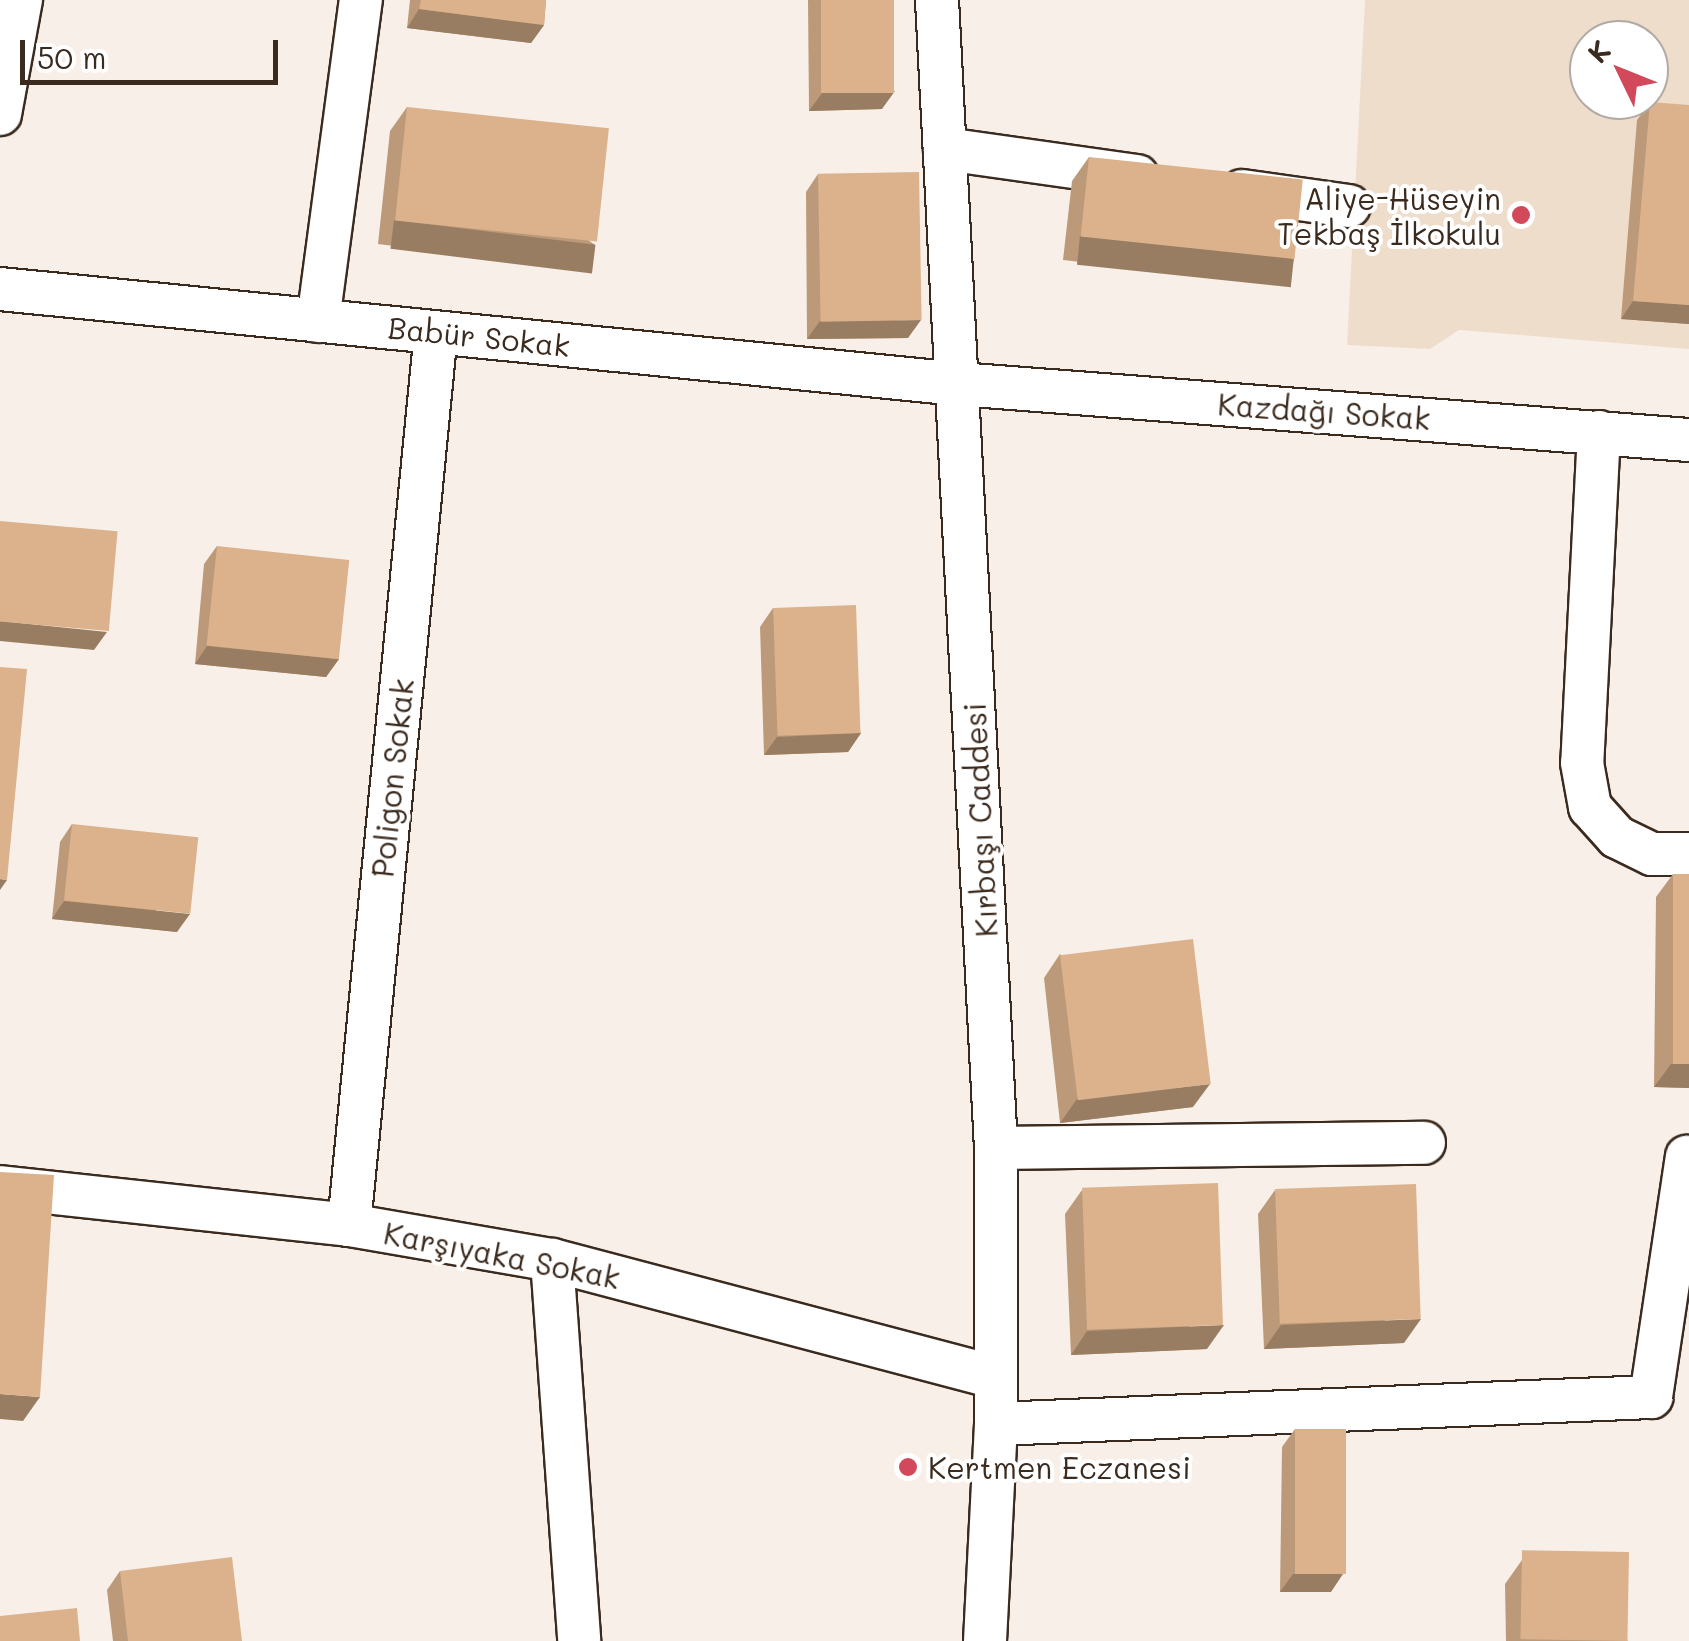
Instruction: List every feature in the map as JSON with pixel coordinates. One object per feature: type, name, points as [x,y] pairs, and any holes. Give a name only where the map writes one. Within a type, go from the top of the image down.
[{"type":"street","points":[[0,114],[21,0]]},
{"type":"street","points":[[318,321],[361,0]]},
{"type":"street","name":"Kırbaşı Caddesi","points":[[937,0],[996,1148],[996,1424],[985,1641]]},
{"type":"street","points":[[945,149],[1349,206]]},
{"type":"street","name":"Babür Sokak","points":[[0,289],[959,384]]},
{"type":"street","name":"Poligon Sokak","points":[[349,1225],[436,332]]},
{"type":"street","name":"Kazdağı Sokak","points":[[959,384],[1689,440]]},
{"type":"street","points":[[1599,432],[1582,763],[1590,807],[1618,837],[1652,854],[1689,854]]},
{"type":"street","points":[[996,1148],[1424,1143]]},
{"type":"street","points":[[996,1424],[1651,1397],[1675,1329],[1688,1157]]},
{"type":"street","name":"Karşıyaka Sokak","points":[[0,1187],[349,1225],[552,1260],[995,1378]]},
{"type":"street","points":[[552,1260],[579,1641]]},
{"type":"shaded area","name":"Aliye-Hüseyin Tekbaş İlkokulu","points":[[1365,0],[1689,0],[1689,349],[1459,330],[1430,349],[1347,345]]},
{"type":"building","points":[[421,0],[546,0],[544,25],[419,9]]},
{"type":"building","points":[[821,0],[894,0],[894,93],[821,93]]},
{"type":"building","points":[[1669,103],[1689,105],[1689,305],[1633,301],[1648,120],[1669,120]]},
{"type":"building","points":[[407,107],[609,128],[597,242],[395,220]]},
{"type":"building","points":[[1089,157],[1303,179],[1294,259],[1081,237]]},
{"type":"building","points":[[919,172],[922,320],[821,322],[818,174]]},
{"type":"building","points":[[0,521],[118,531],[109,631],[0,621]]},
{"type":"building","points":[[217,546],[349,560],[339,659],[207,645]]},
{"type":"building","points":[[856,605],[860,733],[778,736],[773,608]]},
{"type":"building","points":[[0,667],[27,669],[7,880],[0,879]]},
{"type":"building","points":[[72,824],[198,837],[190,914],[64,901]]},
{"type":"building","points":[[1673,874],[1689,874],[1689,1064],[1673,1064]]},
{"type":"building","points":[[1193,939],[1211,1084],[1078,1100],[1060,955]]},
{"type":"building","points":[[0,1172],[54,1175],[40,1397],[0,1394]]},
{"type":"building","points":[[1218,1183],[1223,1325],[1087,1330],[1082,1188]]},
{"type":"building","points":[[1416,1184],[1421,1319],[1280,1324],[1275,1189]]},
{"type":"building","points":[[1295,1429],[1346,1429],[1346,1574],[1295,1574]]},
{"type":"building","points":[[1522,1550],[1629,1552],[1627,1641],[1520,1639]]},
{"type":"building","points":[[232,1557],[242,1641],[128,1641],[120,1571]]},
{"type":"building","points":[[77,1608],[80,1641],[0,1641],[0,1616]]},
{"type":"place","name":"Aliye-Hüseyin Tekbaş İlkokulu","points":[[1521,215]]},
{"type":"place","name":"Kertmen Eczanesi","points":[[908,1467]]}]
